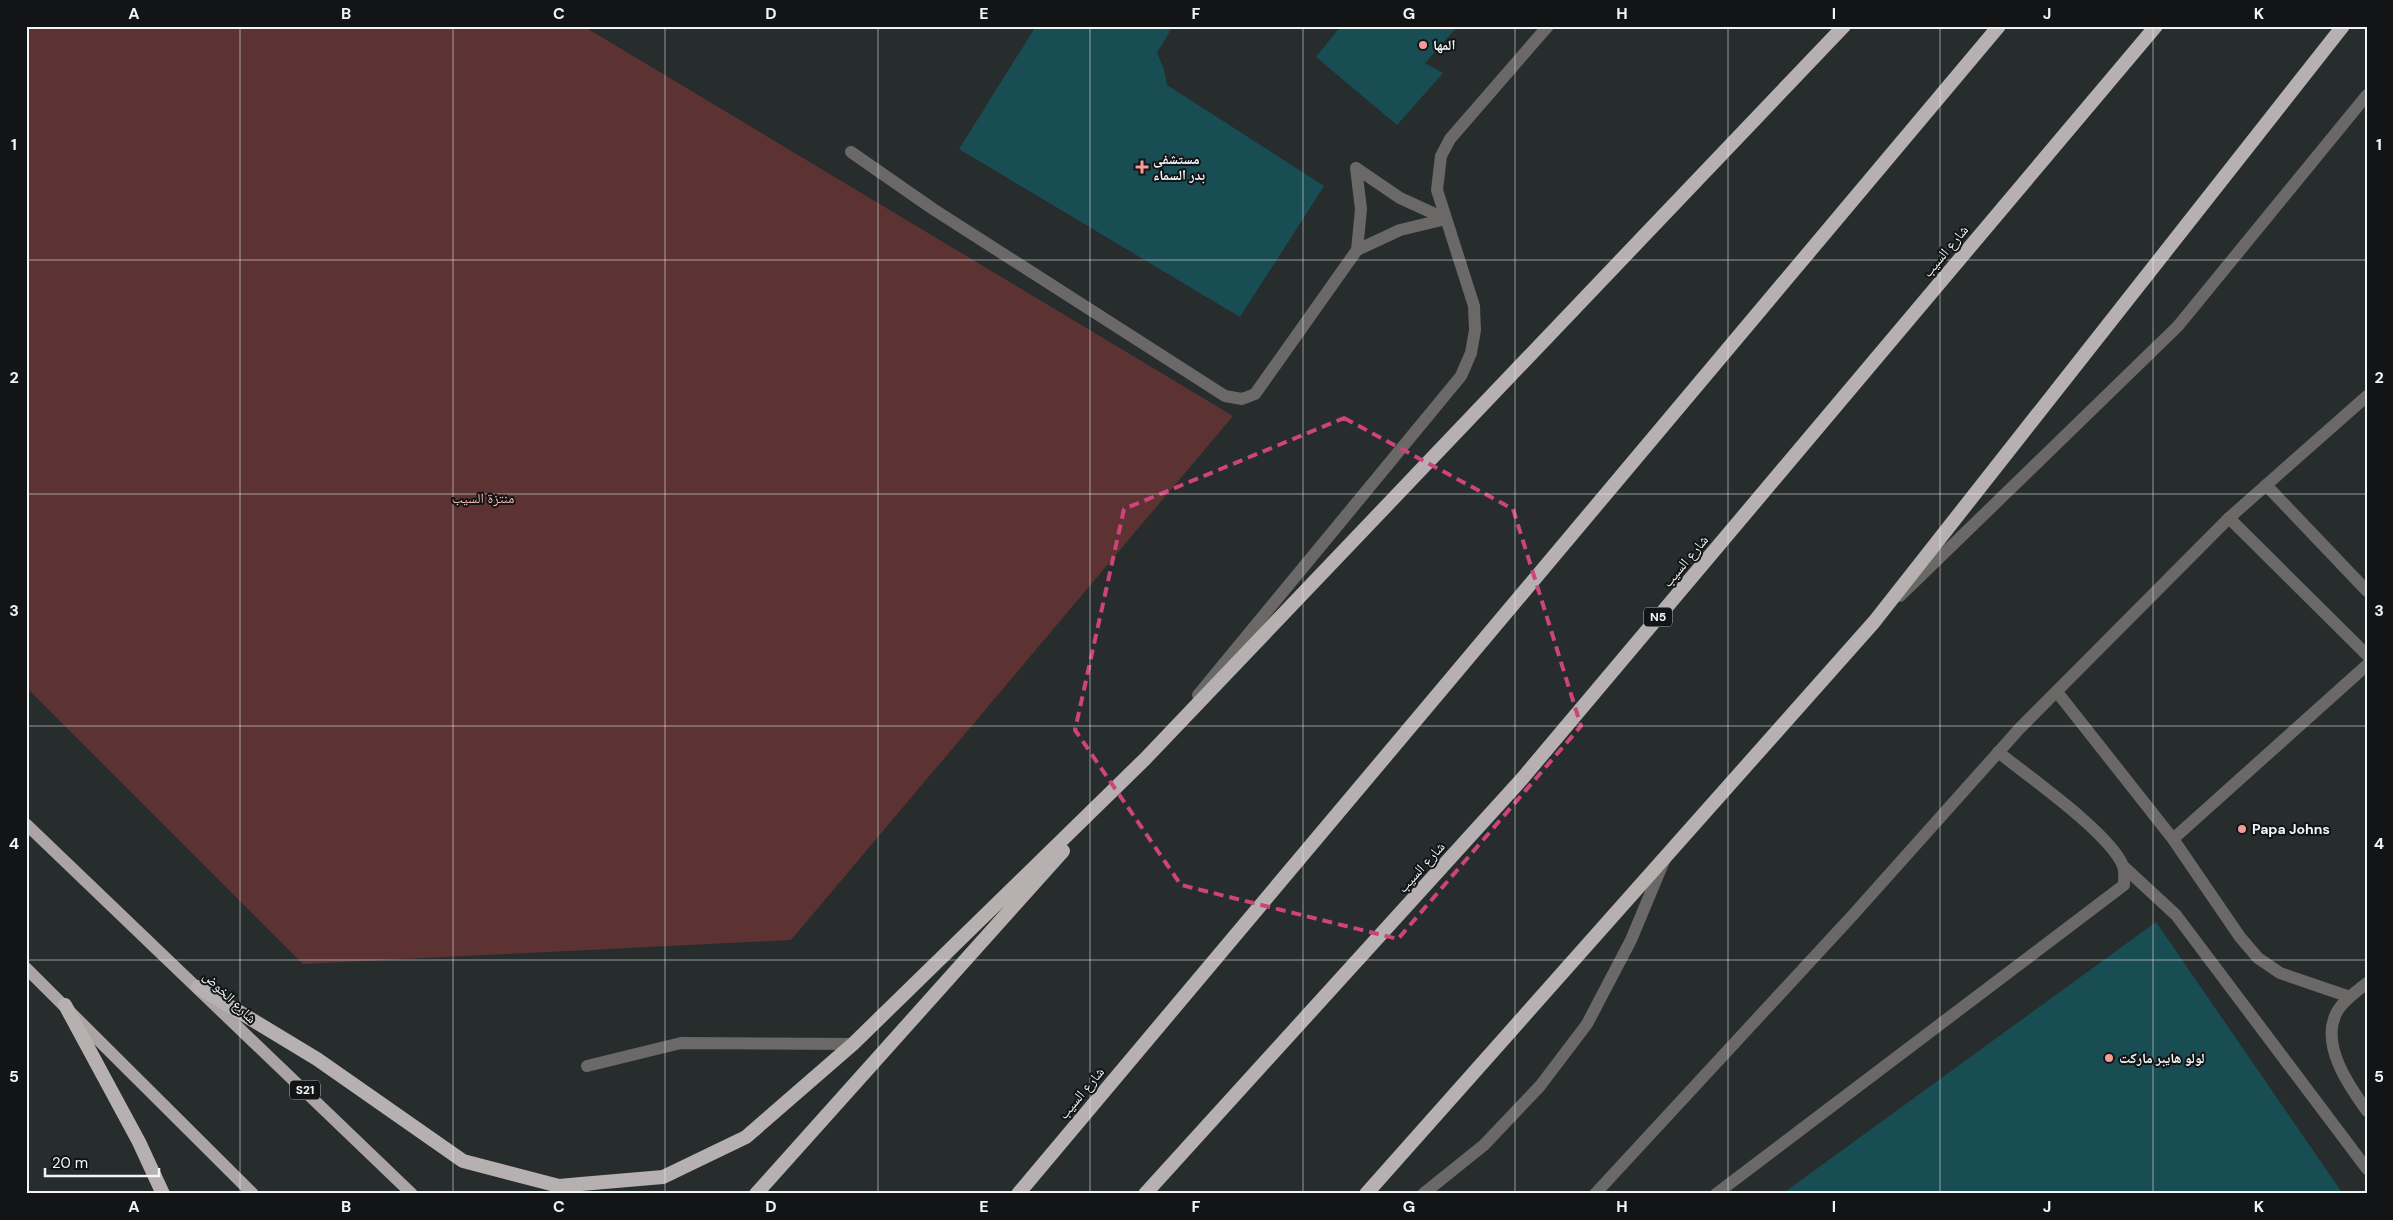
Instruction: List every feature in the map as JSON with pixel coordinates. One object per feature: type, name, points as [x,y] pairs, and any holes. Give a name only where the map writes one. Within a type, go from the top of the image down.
[{"type":"highway","points":[[756,1194],[1145,759],[1844,26]]},
{"type":"highway","name":"شارع السيب","points":[[1018,1194],[1999,26]]},
{"type":"highway","name":"شارع السيب","points":[[1146,1194],[1521,780],[2156,26]]},
{"type":"highway","points":[[1366,1194],[1874,622],[2343,26]]},
{"type":"highway","points":[[198,987],[317,1059],[463,1161],[559,1186],[663,1176],[746,1137],[853,1044],[1145,759]]},
{"type":"highway","points":[[65,1005],[140,1142],[163,1194]]},
{"type":"main road","name":"شارع الخوض","points":[[26,824],[412,1194]]},
{"type":"main road","points":[[26,968],[253,1194]]},
{"type":"street","points":[[1145,759],[1461,376],[1471,353],[1475,330],[1474,306],[1437,190],[1441,156],[1450,139],[1548,26]]},
{"type":"street","points":[[1874,622],[2178,326],[2367,95]]},
{"type":"street","points":[[851,152],[933,209],[1225,396],[1242,399],[1255,394],[1357,250],[1361,209],[1356,168],[1400,198],[1446,219]]},
{"type":"street","points":[[1357,250],[1400,230],[1446,219]]},
{"type":"street","points":[[1595,1194],[1852,916],[1998,752],[2056,692],[2229,518],[2367,396]]},
{"type":"street","points":[[2266,485],[2367,591]]},
{"type":"street","points":[[2229,518],[2367,655]]},
{"type":"street","points":[[2173,839],[2367,665]]},
{"type":"street","points":[[2056,692],[2173,839],[2240,938],[2258,958],[2280,972],[2350,997]]},
{"type":"street","points":[[1998,752],[2094,829],[2111,846],[2124,867],[2176,915],[2367,1169]]},
{"type":"street","points":[[1424,1194],[1484,1145],[1540,1086],[1587,1024],[1631,940],[1666,855]]},
{"type":"street","points":[[1716,1194],[2124,885],[2124,867]]},
{"type":"street","points":[[2363,1105],[2338,1062],[2330,1039],[2335,1016],[2350,997],[2367,983]]},
{"type":"street","points":[[587,1066],[681,1042],[853,1044]]},
{"type":"highlighted area","points":[[1344,418],[1513,509],[1581,726],[1398,939],[1181,885],[1075,730],[1124,509]]},
{"type":"green space","name":"منتزة السيب","points":[[26,26],[583,26],[1233,416],[791,940],[303,964],[26,687]]},
{"type":"building","name":"مستشفى بدر السماء","points":[[1036,26],[1173,26],[1157,53],[1164,69],[1167,85],[1324,186],[1240,317],[959,149]]},
{"type":"building","points":[[1341,26],[1458,26],[1425,63],[1443,73],[1397,125],[1316,57]]},
{"type":"building","name":"لولو هايبر ماركت","points":[[2156,922],[2343,1194],[1782,1194]]},
{"type":"place","name":"المها","points":[[1423,45]]},
{"type":"place","name":"مستشفى بدر السماء","points":[[1142,167]]},
{"type":"place","name":"Papa Johns","points":[[2242,829]]},
{"type":"place","name":"لولو هايبر ماركت","points":[[2109,1058]]}]
